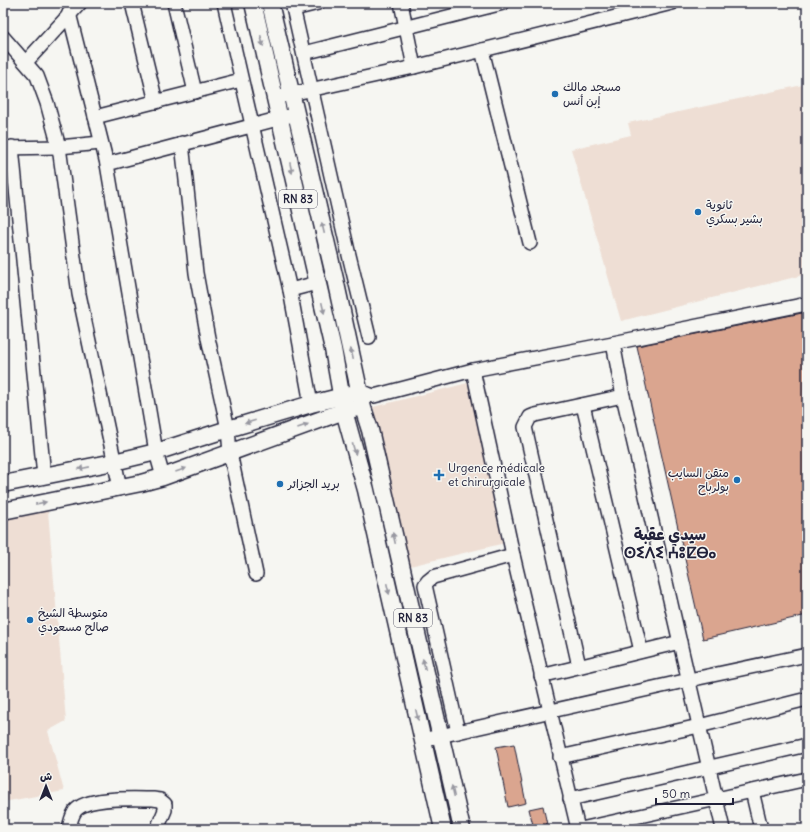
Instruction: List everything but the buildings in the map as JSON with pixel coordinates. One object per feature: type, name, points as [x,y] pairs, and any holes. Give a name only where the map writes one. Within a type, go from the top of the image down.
[{"type":"main road","name":"RN 83","points":[[253,3],[281,118],[332,349],[342,403],[366,490],[443,829]]},
{"type":"main road","name":"RN 83","points":[[270,3],[366,399],[370,430],[382,486],[462,829]]},
{"type":"main road","points":[[3,484],[156,452],[311,404],[342,403],[366,399]]},
{"type":"main road","points":[[3,511],[120,488],[164,477],[230,453],[342,403]]},
{"type":"main road","points":[[366,490],[382,486]]},
{"type":"street","points":[[26,62],[69,13],[80,3]]},
{"type":"street","points":[[132,3],[156,102]]},
{"type":"street","points":[[174,3],[194,92]]},
{"type":"street","points":[[224,3],[290,290],[311,404]]},
{"type":"street","points":[[318,3],[293,6],[348,251],[369,337]]},
{"type":"street","points":[[401,3],[414,66]]},
{"type":"street","points":[[304,53],[503,3]]},
{"type":"street","points":[[275,98],[291,93],[482,50],[672,3]]},
{"type":"street","points":[[69,13],[107,164],[156,452],[164,477]]},
{"type":"street","points":[[3,37],[37,76],[47,103],[59,147],[79,294],[120,488]]},
{"type":"street","points":[[482,50],[530,243]]},
{"type":"street","points":[[95,117],[241,80]]},
{"type":"street","points":[[107,164],[182,143],[297,114]]},
{"type":"street","points":[[44,476],[8,147],[59,147],[101,143]]},
{"type":"street","points":[[182,143],[196,273],[208,338],[228,429],[230,453],[256,574]]},
{"type":"street","points":[[330,255],[348,251]]},
{"type":"street","points":[[290,290],[317,283]]},
{"type":"street","points":[[366,399],[473,370],[807,304]]},
{"type":"street","points":[[613,343],[623,396],[723,829]]},
{"type":"street","points":[[473,370],[549,712],[578,829]]},
{"type":"street","points":[[579,666],[525,427],[530,417],[535,415],[623,396]]},
{"type":"street","points":[[583,405],[641,651]]},
{"type":"street","points":[[458,732],[425,585],[433,577],[513,554]]},
{"type":"street","points":[[541,676],[680,642]]},
{"type":"street","points":[[422,740],[807,655]]},
{"type":"street","points":[[560,757],[699,726],[807,699]]},
{"type":"street","points":[[570,799],[807,745]]},
{"type":"street","points":[[581,829],[807,779]]},
{"type":"street","points":[[752,791],[761,829]]},
{"type":"street","points":[[69,829],[76,811],[83,805],[100,801],[153,798],[160,800],[165,804],[165,810],[157,829]]},
{"type":"shaded area","name":"ثانوية بشير بسكري","points":[[807,84],[807,274],[621,321],[571,149],[631,135],[628,123]]},
{"type":"shaded area","name":"Urgence médicale et chirurgicale","points":[[468,383],[505,543],[410,566],[373,407]]},
{"type":"shaded area","name":"متوسطة الشيخ صالح مسعودي","points":[[48,511],[66,721],[48,731],[64,791],[3,802],[3,519]]},
{"type":"place","name":"مسجد مالك إبن أنس","points":[[555,94]]},
{"type":"place","name":"ثانوية بشير بسكري","points":[[698,212]]},
{"type":"place","name":"Urgence médicale et chirurgicale","points":[[439,475]]},
{"type":"place","name":"متقن السايب بولرباح","points":[[737,480]]},
{"type":"place","name":"بريد الجزائر","points":[[280,484]]},
{"type":"place","name":"متوسطة الشيخ صالح مسعودي","points":[[30,620]]},
{"type":"district","name":"سيدي عقبة ⵙⵉⴷⵉ ⵄⵓⵇⴱⴰ","points":[[670,543]]}]
